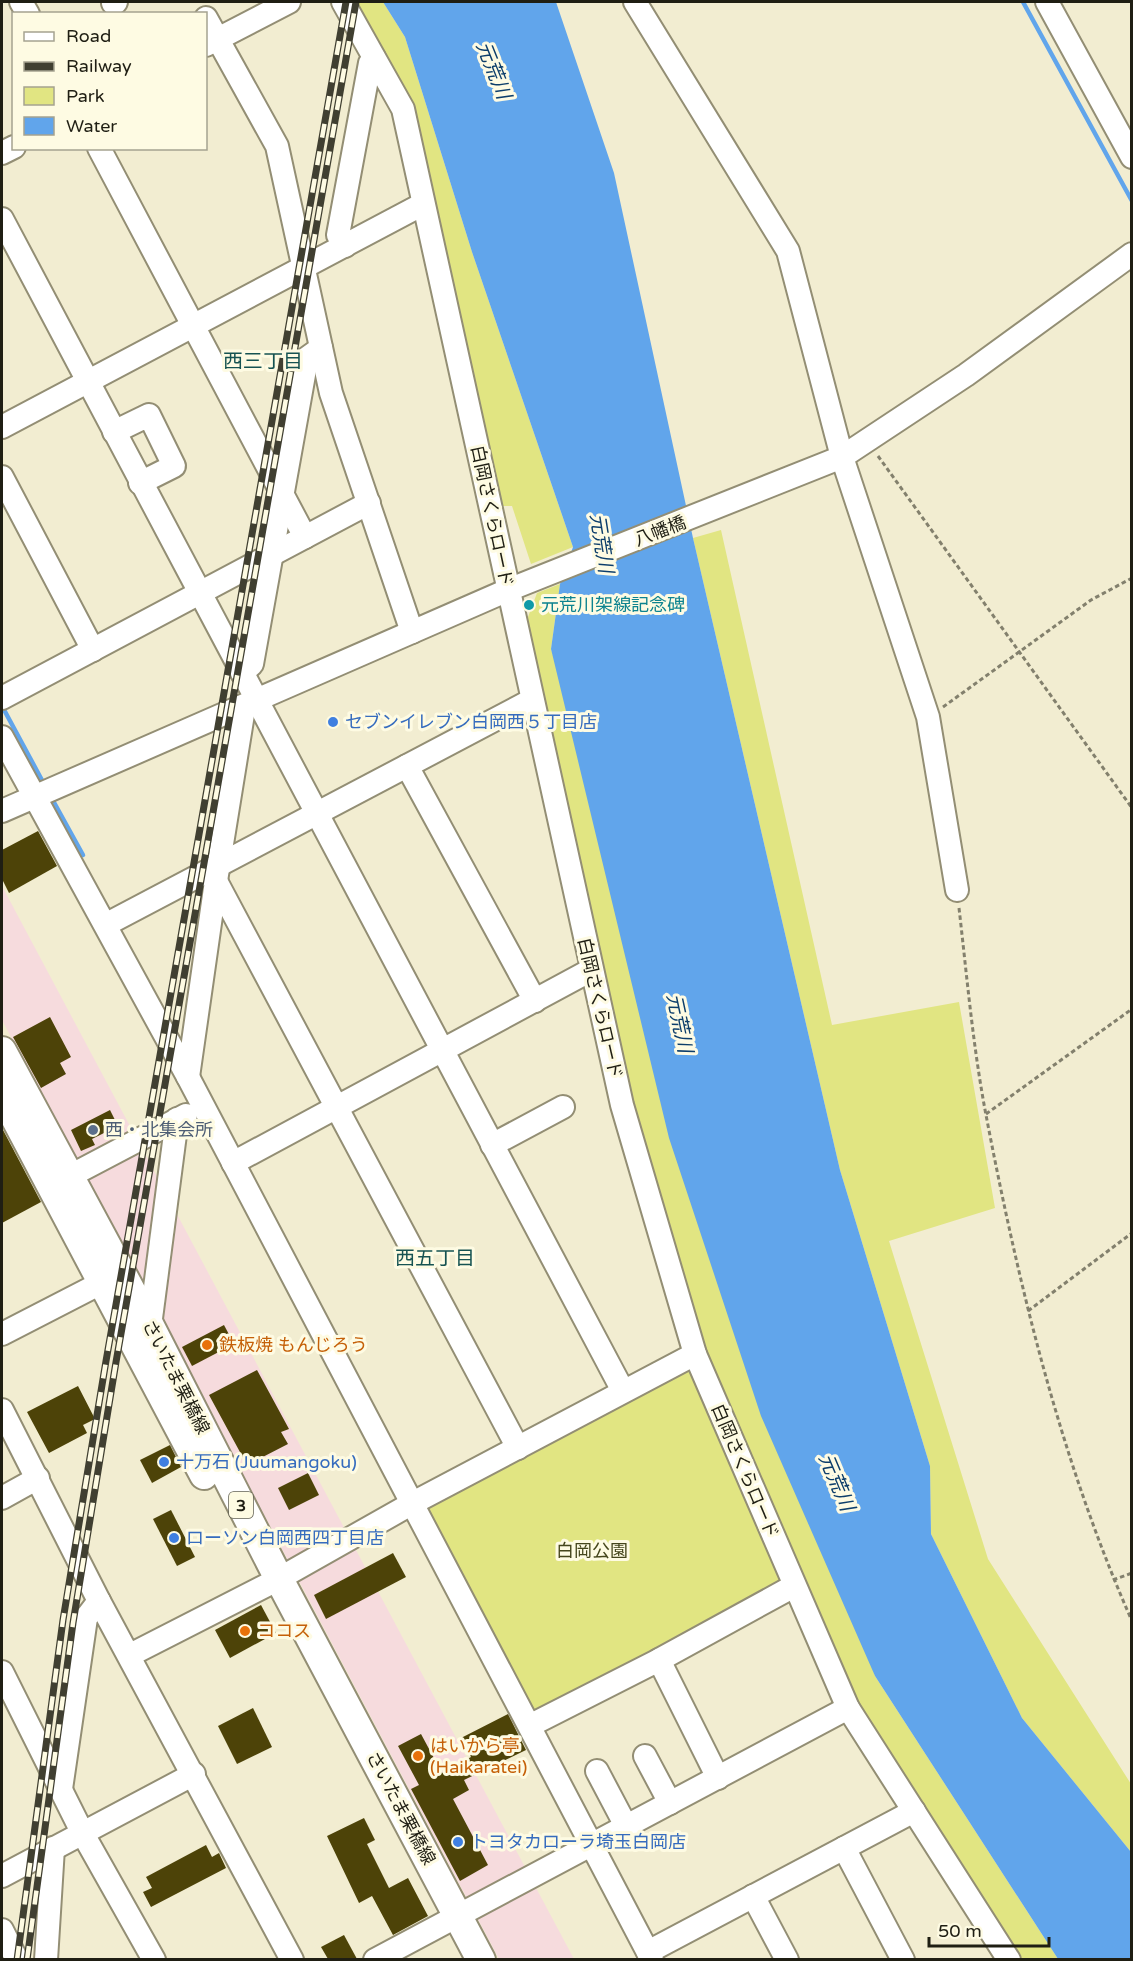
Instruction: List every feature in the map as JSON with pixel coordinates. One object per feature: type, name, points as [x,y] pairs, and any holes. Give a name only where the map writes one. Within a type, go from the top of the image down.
[{"type":"main road","name":"さいたま栗橋線","points":[[2,1051],[150,1326],[271,1583]]},
{"type":"main road","name":"さいたま栗橋線","points":[[2,1093],[103,1282],[271,1583],[450,1921],[481,1959]]},
{"type":"main road","name":"さいたま栗橋線","points":[[450,1921],[460,1959]]},
{"type":"street","points":[[212,42],[289,2]]},
{"type":"street","name":"白岡さくらロード","points":[[343,2],[404,109],[622,1106],[695,1354],[848,1708],[1009,1959]]},
{"type":"street","points":[[635,2],[788,251],[842,457],[928,717],[957,890]]},
{"type":"street","points":[[1047,2],[1131,157]]},
{"type":"street","points":[[207,22],[212,42],[277,146],[331,393],[412,632]]},
{"type":"street","points":[[345,246],[338,235],[370,63],[374,58]]},
{"type":"street","points":[[100,150],[305,537]]},
{"type":"street","points":[[2,427],[423,204]]},
{"type":"street","points":[[2,219],[242,673],[248,704],[315,814],[623,1391]]},
{"type":"street","name":"八幡橋","points":[[2,811],[508,590],[708,513],[842,457],[966,375],[1131,254]]},
{"type":"street","points":[[242,673],[252,664],[307,358],[321,348]]},
{"type":"street","points":[[114,432],[149,415],[174,466],[140,483]]},
{"type":"street","points":[[2,477],[93,651]]},
{"type":"street","points":[[2,698],[369,503]]},
{"type":"street","points":[[107,924],[217,872],[315,814],[532,700]]},
{"type":"street","points":[[188,1077],[217,872],[243,714],[248,704]]},
{"type":"street","points":[[2,737],[33,797],[107,924],[411,1504],[531,1725],[650,1956],[753,1896],[914,1811]]},
{"type":"street","points":[[407,766],[535,1001]]},
{"type":"street","points":[[217,872],[335,1107],[518,1448]]},
{"type":"street","points":[[233,1162],[442,1052],[591,970]]},
{"type":"street","points":[[70,1176],[203,1105]]},
{"type":"street","points":[[492,1145],[563,1107]]},
{"type":"street","points":[[150,1326],[177,1119]]},
{"type":"street","points":[[2,1334],[103,1282]]},
{"type":"street","points":[[130,1655],[271,1583],[411,1504],[695,1354]]},
{"type":"street","points":[[2,1410],[99,1601],[292,1959]]},
{"type":"street","points":[[2,1498],[38,1478]]},
{"type":"street","points":[[531,1725],[659,1660],[794,1586]]},
{"type":"street","points":[[61,1789],[86,1618],[99,1601]]},
{"type":"street","points":[[659,1660],[718,1778]]},
{"type":"street","points":[[2,1672],[83,1834],[154,1959]]},
{"type":"street","points":[[375,1959],[848,1708]]},
{"type":"street","points":[[645,1756],[670,1803]]},
{"type":"street","points":[[597,1772],[626,1826]]},
{"type":"street","points":[[2,1876],[194,1774]]},
{"type":"street","points":[[46,1959],[53,1848]]},
{"type":"street","points":[[844,1848],[903,1959]]},
{"type":"street","points":[[753,1896],[787,1959]]},
{"type":"street","points":[[2,1930],[17,1959]]},
{"type":"path","points":[[866,441],[1131,808]]},
{"type":"path","points":[[928,717],[1091,600],[1131,578]]},
{"type":"path","points":[[957,890],[986,1114],[1028,1311],[1046,1380],[1113,1580],[1131,1621]]},
{"type":"path","points":[[986,1114],[1131,1009]]},
{"type":"path","points":[[1028,1311],[1131,1233]]},
{"type":"path","points":[[1113,1580],[1131,1573]]},
{"type":"shaded area","points":[[2,886],[574,1959],[499,1959],[2,1020]]},
{"type":"green space","points":[[351,2],[383,2],[405,37],[472,252],[573,547],[531,564],[512,506],[497,506],[406,101]]},
{"type":"green space","points":[[721,530],[832,1025],[959,1002],[995,1208],[889,1241],[988,1559],[1131,1784],[1131,1852],[1022,1718],[931,1534],[930,1466],[840,1170],[693,538]]},
{"type":"green space","points":[[560,584],[551,649],[875,1676],[1058,1959],[1019,1959],[853,1700],[699,1341],[639,1137],[525,625],[537,593]]},
{"type":"green space","name":"白岡公園","points":[[684,1368],[690,1372],[783,1580],[537,1716],[425,1503]]},
{"type":"water","name":"元荒川","points":[[383,2],[556,2],[614,173],[693,538],[840,1170],[930,1466],[931,1534],[1022,1718],[1131,1852],[1131,1959],[1058,1959],[875,1676],[761,1416],[669,1138],[551,649],[560,584],[573,547],[472,252],[405,37]]},
{"type":"building","points":[[38,831],[57,866],[9,893],[2,879],[2,850]]},
{"type":"building","points":[[50,1017],[71,1057],[60,1063],[66,1074],[41,1088],[13,1037]]},
{"type":"building","points":[[110,1110],[118,1126],[92,1139],[95,1145],[81,1151],[71,1130]]},
{"type":"building","points":[[2,1128],[41,1202],[2,1223]]},
{"type":"building","points":[[224,1325],[234,1344],[192,1366],[182,1347]]},
{"type":"building","points":[[257,1370],[289,1429],[281,1432],[288,1444],[247,1465],[209,1395]]},
{"type":"building","points":[[78,1386],[95,1419],[83,1425],[87,1433],[49,1453],[27,1412]]},
{"type":"building","name":"十万石 (Juumangoku)","points":[[170,1445],[181,1467],[152,1483],[140,1460]]},
{"type":"building","points":[[308,1473],[319,1495],[289,1510],[278,1488]]},
{"type":"building","name":"ローソン白岡西四丁目店","points":[[171,1510],[195,1557],[177,1566],[153,1519]]},
{"type":"building","points":[[393,1553],[406,1577],[326,1619],[314,1595]]},
{"type":"building","name":"ココス","points":[[261,1605],[276,1633],[230,1658],[215,1630]]},
{"type":"building","points":[[253,1708],[272,1747],[237,1764],[218,1726]]},
{"type":"building","points":[[508,1714],[526,1750],[464,1780],[469,1790],[453,1799],[488,1865],[460,1881],[411,1789],[419,1785],[398,1746],[421,1734],[442,1773],[471,1757],[461,1738]]},
{"type":"building","points":[[364,1818],[375,1840],[367,1844],[389,1888],[408,1878],[428,1916],[393,1935],[372,1896],[359,1903],[327,1836]]},
{"type":"building","points":[[206,1845],[212,1857],[219,1853],[226,1868],[151,1907],[143,1892],[152,1888],[146,1877]]},
{"type":"building","points":[[344,1935],[357,1959],[328,1959],[321,1947]]},
{"type":"waterway","points":[[1023,2],[1132,201]]},
{"type":"waterway","points":[[2,706],[44,784]]},
{"type":"waterway","points":[[51,797],[83,855]]},
{"type":"railway","points":[[17,1960],[63,1620],[106,1361],[346,2]]},
{"type":"railway","points":[[27,1960],[73,1623],[116,1362],[356,2]]},
{"type":"place","name":"元荒川架線記念碑","points":[[529,605]]},
{"type":"place","name":"セブンイレブン白岡西５丁目店","points":[[333,722]]},
{"type":"place","name":"西・北集会所","points":[[93,1130]]},
{"type":"place","name":"鉄板焼 もんじろう","points":[[207,1345]]},
{"type":"place","name":"十万石 (Juumangoku)","points":[[164,1462]]},
{"type":"place","name":"ローソン白岡西四丁目店","points":[[174,1538]]},
{"type":"place","name":"ココス","points":[[245,1631]]},
{"type":"place","name":"はいから亭 (Haikaratei)","points":[[418,1756]]},
{"type":"place","name":"トヨタカローラ埼玉白岡店","points":[[458,1842]]},
{"type":"district","name":"西三丁目","points":[[263,361]]},
{"type":"district","name":"西五丁目","points":[[435,1258]]}]
